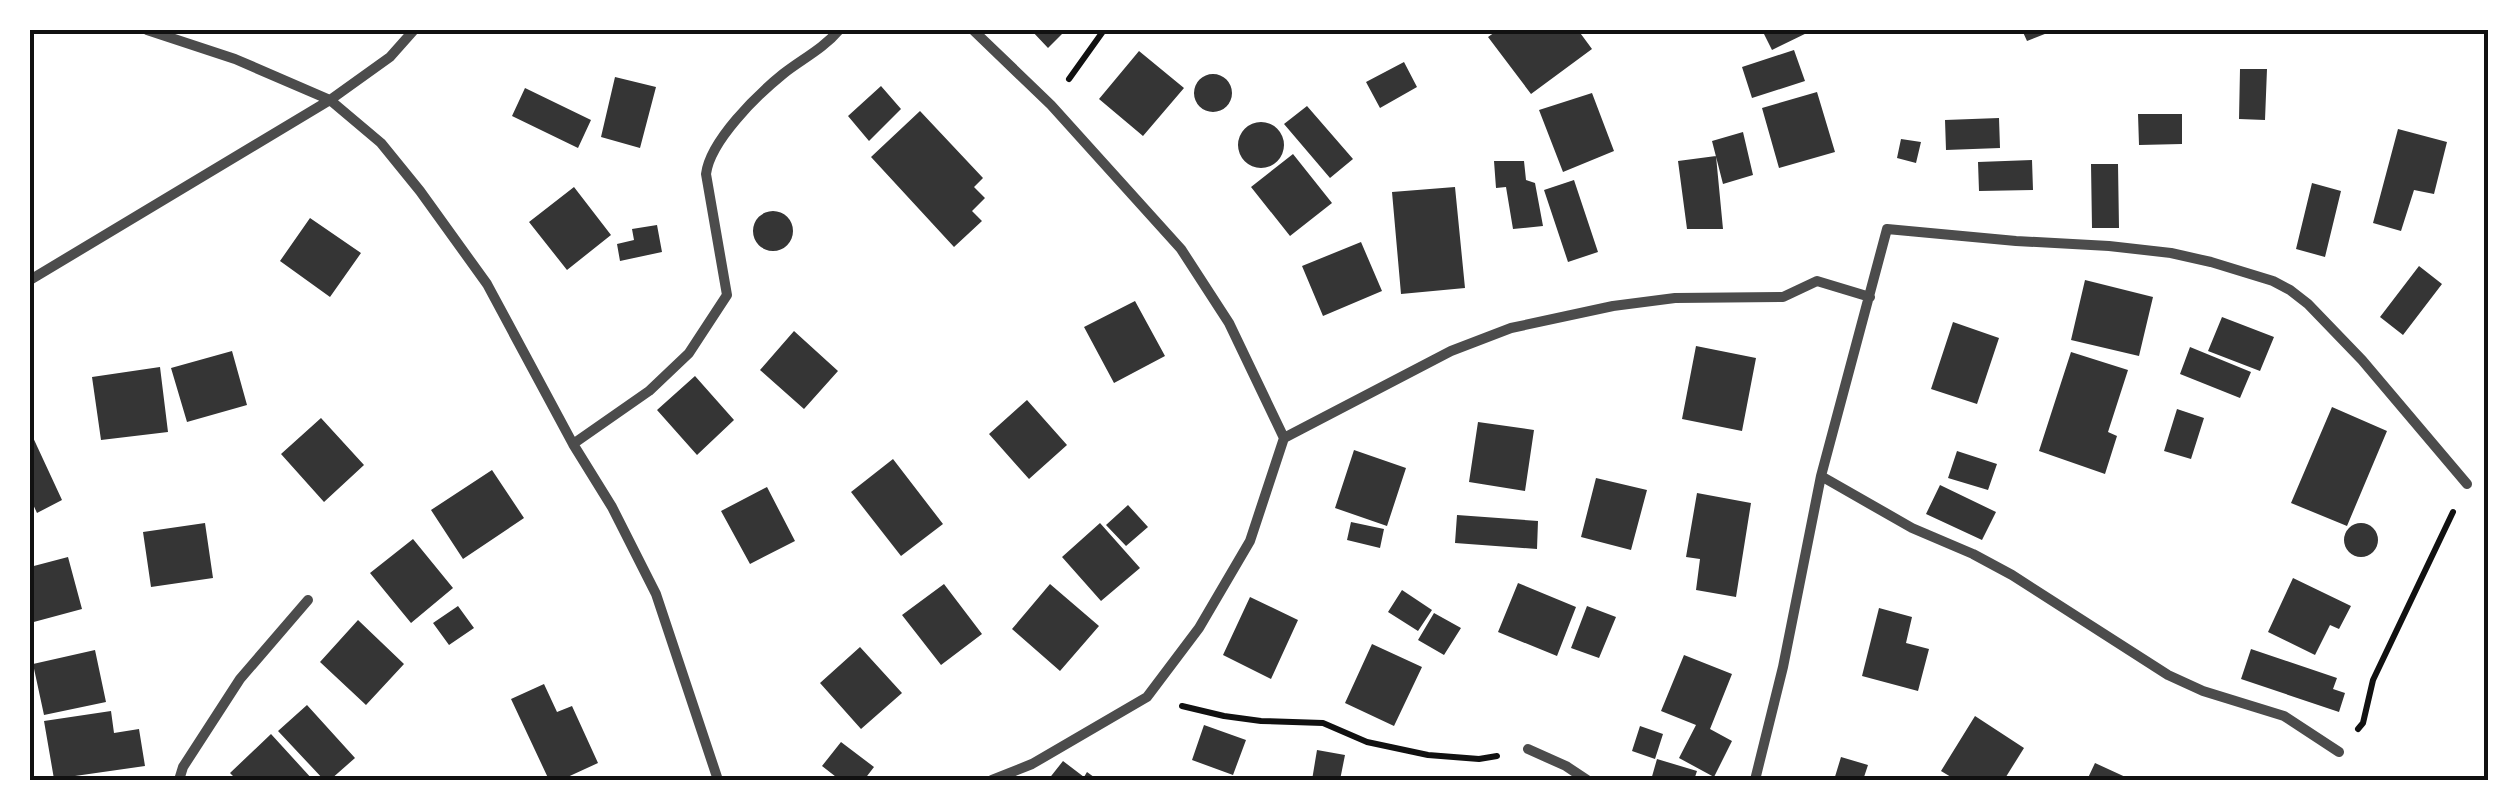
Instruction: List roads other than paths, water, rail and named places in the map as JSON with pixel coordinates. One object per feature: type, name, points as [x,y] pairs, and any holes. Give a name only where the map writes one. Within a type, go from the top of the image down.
[{"type":"street","points":[[147,30],[235,59],[330,100],[381,143],[420,191],[487,284],[573,444],[612,507],[656,594],[718,780]]},
{"type":"street","points":[[30,280],[330,100],[390,57],[414,30]]},
{"type":"street","points":[[573,444],[649,392],[689,354],[699,339],[727,295],[706,174],[709,159],[770,86],[825,46],[839,30]]},
{"type":"street","points":[[973,30],[1052,105],[1181,249],[1229,323],[1284,438],[1250,540],[1199,628],[1146,697],[1032,764],[992,780]]},
{"type":"street","points":[[1755,780],[1783,667],[1820,476],[1887,228],[2171,253],[2273,280],[2308,304],[2362,360],[2467,484]]},
{"type":"street","points":[[1284,438],[1450,352],[1511,328],[1613,306],[1674,298],[1783,297],[1817,281],[1870,297]]},
{"type":"street","points":[[1820,476],[1912,528],[2012,575],[2168,675],[2203,691],[2284,716],[2339,752]]},
{"type":"street","points":[[179,780],[240,679],[308,600]]},
{"type":"street","points":[[1528,749],[1587,780]]}]
